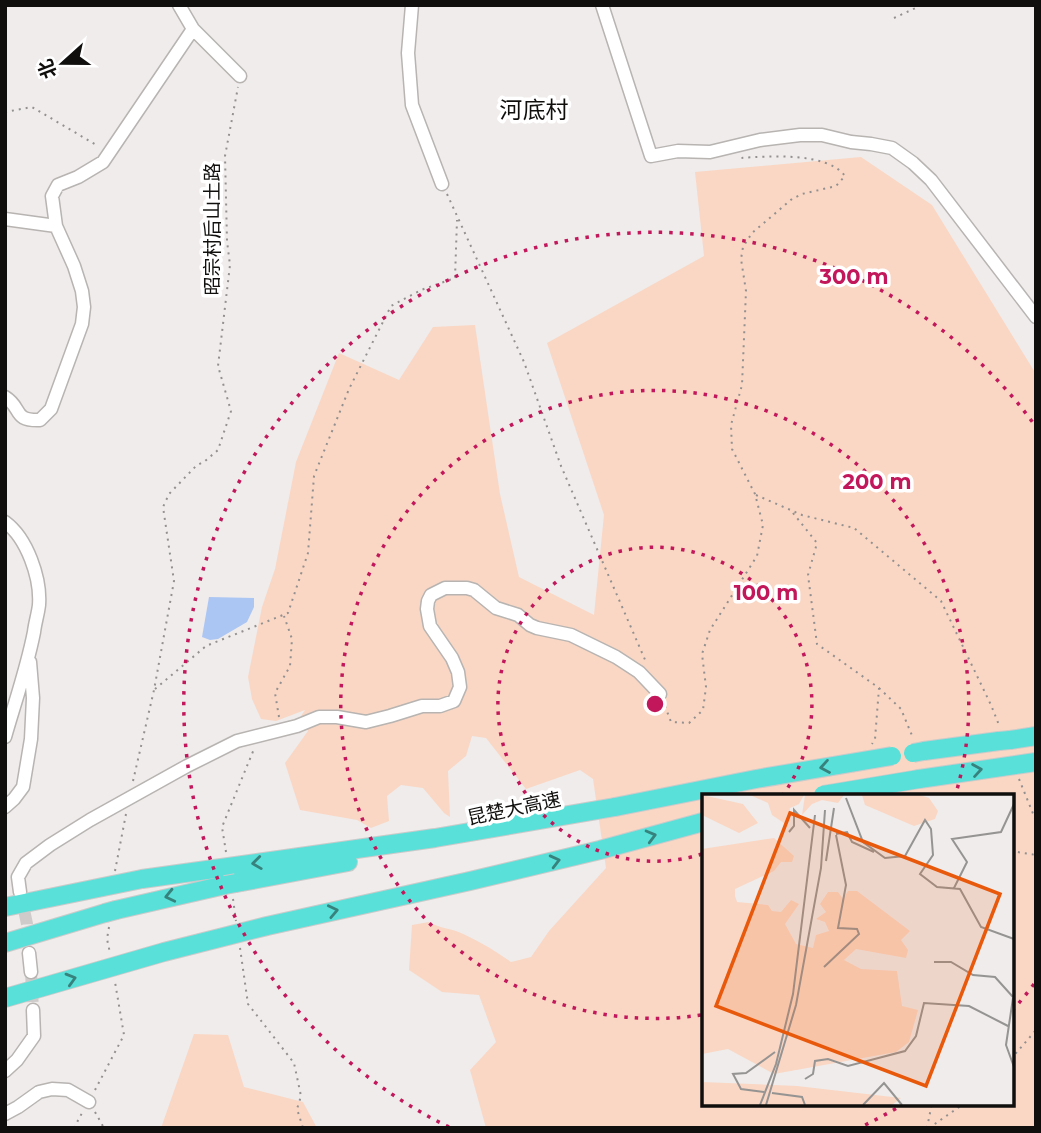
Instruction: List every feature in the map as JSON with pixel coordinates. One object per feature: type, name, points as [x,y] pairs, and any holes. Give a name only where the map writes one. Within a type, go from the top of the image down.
[{"type":"highway","name":"昆楚大高速","points":[[5,943],[110,911],[510,832],[615,807],[918,750],[1003,736],[1036,736]]},
{"type":"highway","points":[[828,794],[1036,762]]},
{"type":"highway","points":[[5,907],[142,878],[435,838],[615,807]]},
{"type":"highway","points":[[5,998],[164,952],[267,926],[470,881],[702,822]]},
{"type":"street","points":[[179,5],[193,29],[240,76]]},
{"type":"street","points":[[412,5],[408,53],[412,106],[442,184]]},
{"type":"street","points":[[602,5],[651,156],[678,151],[710,152],[760,140],[800,135],[822,135],[892,148],[931,180],[1036,317]]},
{"type":"street","points":[[5,397],[13,402],[20,416],[28,420],[40,420],[51,409],[82,324],[82,291],[74,265],[56,226],[51,196],[58,185],[103,162],[193,29]]},
{"type":"street","points":[[5,219],[56,226]]},
{"type":"street","points":[[5,522],[13,528],[25,546],[35,571],[39,604],[29,654],[5,737]]},
{"type":"street","points":[[20,892],[11,875],[31,859],[90,820],[237,741],[297,726],[320,717],[366,722],[422,706],[440,706],[454,701],[460,687],[458,673],[452,658],[430,626],[427,609],[431,595],[444,588],[474,590],[496,608],[518,615],[530,625],[570,635],[616,657],[639,672],[660,694]]},
{"type":"street","points":[[5,807],[23,787],[31,739],[33,698],[29,654]]},
{"type":"street","points":[[29,953],[31,972]]},
{"type":"street","points":[[5,1071],[17,1060],[34,1036],[33,1010]]},
{"type":"street","points":[[5,1114],[38,1092],[52,1088],[68,1090],[89,1102]]},
{"type":"path","points":[[894,19],[922,5]]},
{"type":"path","name":"昭宗村后山土路","points":[[240,76],[225,156],[230,265],[218,366],[231,411],[218,450],[178,484],[163,507],[174,581],[154,690],[206,646],[284,615]]},
{"type":"path","points":[[5,113],[32,107],[109,153]]},
{"type":"path","points":[[660,694],[671,723],[689,723],[703,710],[706,687],[702,654],[710,630],[757,556],[763,525],[755,494],[732,449],[731,425],[742,385],[746,291],[741,259],[743,247],[752,233],[792,200],[802,194],[836,186],[845,176],[840,169],[814,160],[772,155],[733,158]]},
{"type":"path","points":[[442,184],[524,362],[561,466],[650,670]]},
{"type":"path","points":[[280,718],[275,693],[290,666],[292,639],[284,615],[288,613],[308,553],[314,476],[349,389],[391,306],[421,290],[455,278],[457,217]]},
{"type":"path","points":[[755,494],[802,515],[854,528],[941,601],[1003,736]]},
{"type":"path","points":[[791,510],[817,543],[808,575],[817,644],[879,688],[901,709],[918,750]]},
{"type":"path","points":[[869,748],[876,738],[879,688]]},
{"type":"path","points":[[227,859],[222,827],[260,735]]},
{"type":"path","points":[[1016,771],[1036,821]]},
{"type":"path","points":[[1013,850],[1036,855]]},
{"type":"path","points":[[232,889],[237,926]]},
{"type":"path","points":[[239,940],[248,1004],[294,1063],[302,1096],[297,1109],[303,1128]]},
{"type":"path","points":[[74,1128],[124,1035],[113,974]]},
{"type":"path","points":[[1013,1057],[1036,1030]]},
{"type":"path","points":[[89,1102],[104,1128]]},
{"type":"path","points":[[928,1128],[932,1105]]},
{"type":"path","points":[[928,1128],[962,1105]]},
{"type":"shaded area","points":[[861,157],[932,205],[1036,374],[1036,1128],[486,1128],[470,1070],[496,1042],[479,995],[442,992],[409,970],[412,925],[429,922],[456,931],[511,962],[531,957],[549,931],[606,868],[593,779],[580,770],[526,789],[486,738],[472,736],[466,756],[448,771],[450,817],[423,788],[401,785],[387,796],[389,821],[371,828],[357,820],[300,810],[285,763],[308,731],[301,716],[305,710],[276,721],[261,719],[252,699],[248,677],[262,607],[275,569],[296,462],[339,353],[399,380],[433,327],[475,325],[500,494],[519,577],[594,615],[604,515],[547,343],[704,256],[695,172]]},
{"type":"shaded area","points":[[194,1034],[228,1035],[244,1087],[303,1102],[317,1128],[161,1128]]},
{"type":"water","points":[[209,597],[254,598],[254,607],[247,622],[218,639],[210,640],[202,637]]},
{"type":"tunnel","points":[[21,895],[29,953]]},
{"type":"tunnel","points":[[31,972],[33,1010]]},
{"type":"district","name":"河底村","points":[[534,110]]}]
